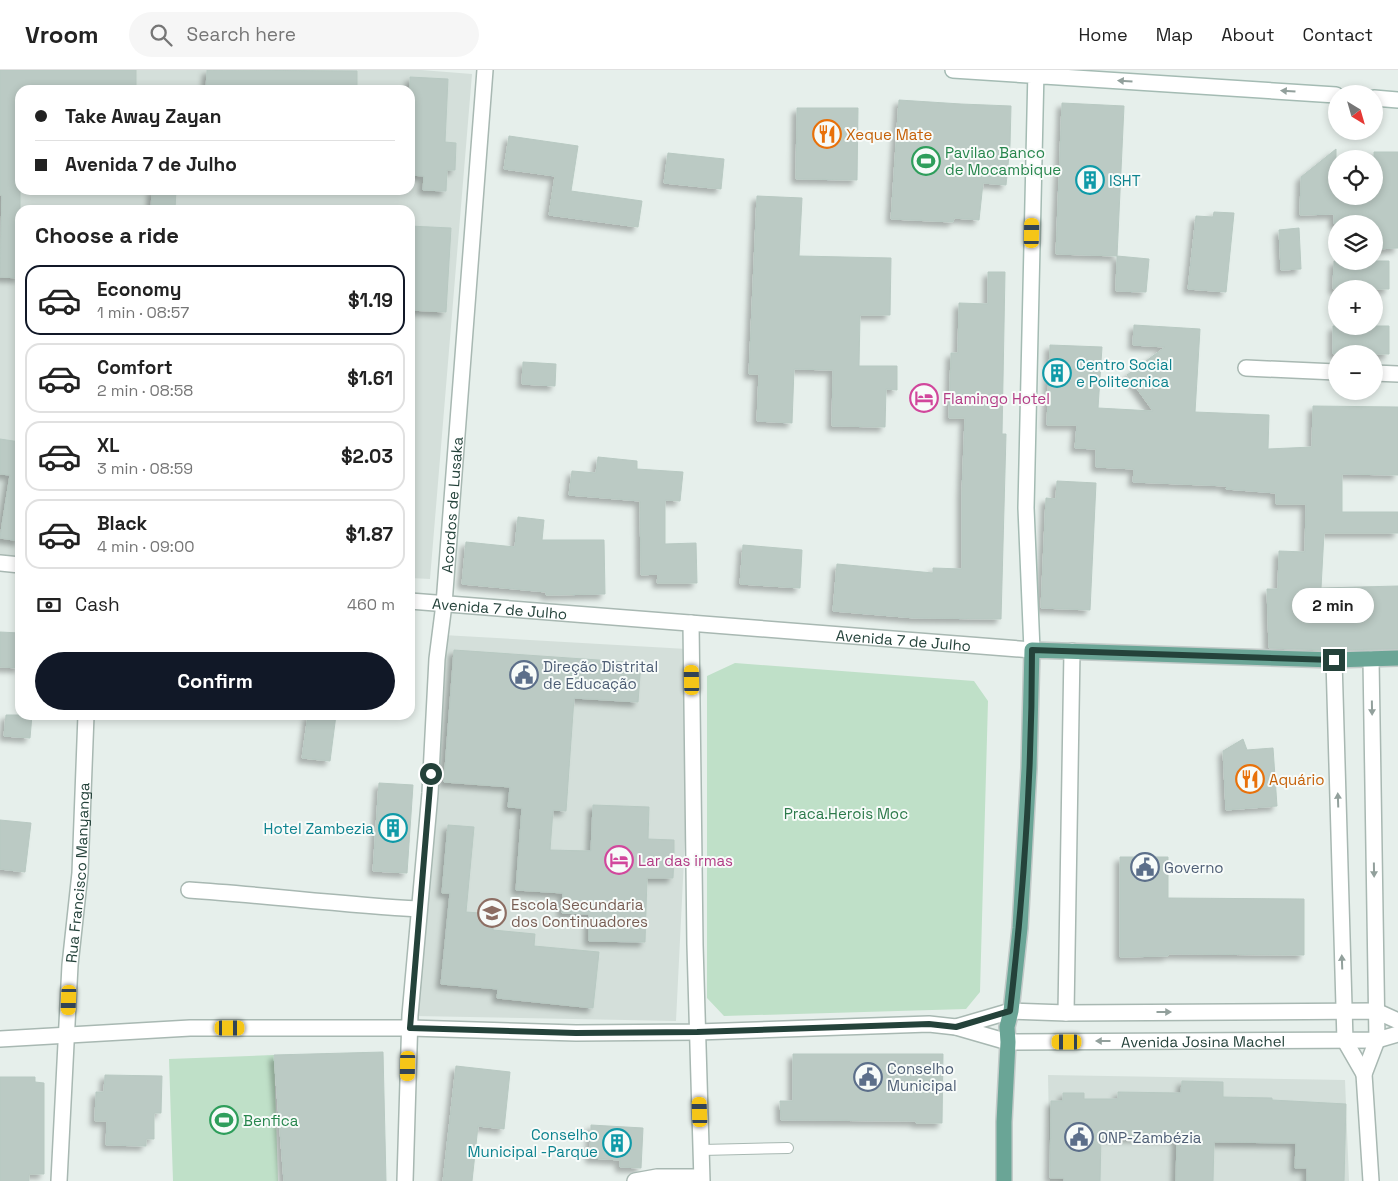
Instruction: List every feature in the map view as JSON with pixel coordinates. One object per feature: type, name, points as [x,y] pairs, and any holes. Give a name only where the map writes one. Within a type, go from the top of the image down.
[{"type":"main road","name":"Avenida 7 de Julho","points":[[1032,650],[1334,660],[1398,658]]},
{"type":"main road","points":[[1004,1181],[1007,1027],[1020,928],[1029,768],[1032,650]]},
{"type":"street","name":"Acordos de Lusaka","points":[[405,1181],[410,1028],[430,793],[437,659],[444,604],[485,70]]},
{"type":"street","points":[[953,70],[1036,73],[1328,94]]},
{"type":"street","points":[[1032,650],[1026,508],[1036,73]]},
{"type":"street","points":[[1383,99],[1398,100]]},
{"type":"street","points":[[1246,368],[1328,372]]},
{"type":"street","points":[[1383,373],[1398,374]]},
{"type":"street","points":[[0,563],[15,564]]},
{"type":"street","name":"Avenida 7 de Julho","points":[[415,601],[1032,650]]},
{"type":"street","points":[[635,1181],[657,1177],[701,1179],[702,1150],[697,1032],[692,622]]},
{"type":"street","points":[[1066,1013],[1072,650]]},
{"type":"street","points":[[1371,659],[1377,1040],[1364,1074],[1371,1181]]},
{"type":"street","points":[[1334,660],[1345,1041],[1364,1074]]},
{"type":"street","name":"Rua Francisco Manyanga","points":[[59,1181],[68,1036],[70,966],[80,873],[86,720]]},
{"type":"street","points":[[189,890],[419,909]]},
{"type":"street","name":"Avenida Josina Machel","points":[[956,1027],[1010,1011],[1066,1013],[1376,1011],[1398,1021]]},
{"type":"street","points":[[0,1038],[68,1036],[190,1028],[410,1028],[576,1033],[697,1032],[929,1024],[956,1027]]},
{"type":"street","name":"Avenida Josina Machel","points":[[956,1027],[1008,1042],[1345,1041],[1377,1040],[1398,1034]]},
{"type":"lane","points":[[702,1150],[788,1148]]},
{"type":"shaded area","points":[[0,70],[421,70],[472,74],[430,579],[415,578],[415,205],[15,205],[15,560],[0,559]]},
{"type":"shaded area","points":[[443,635],[687,649],[685,839],[676,1021],[415,1016]]},
{"type":"shaded area","points":[[1048,1075],[1345,1080],[1349,1181],[1050,1181]]},
{"type":"green space","name":"Praca.Herois Moc","points":[[735,663],[974,681],[988,701],[980,992],[966,1009],[724,1016],[707,998],[707,676]]},
{"type":"green space","name":"Benfica","points":[[274,1055],[278,1181],[173,1181],[169,1059]]},
{"type":"building","points":[[0,70],[136,70],[136,85],[15,85],[15,195],[20,195],[20,205],[15,205],[15,278],[0,277],[2,195],[0,195]]},
{"type":"building","points":[[207,70],[357,71],[357,85],[206,85]]},
{"type":"building","points":[[410,77],[448,79],[445,142],[456,143],[455,170],[447,170],[446,191],[423,190],[424,176],[415,175],[415,85],[410,85]]},
{"type":"building","points":[[899,100],[1011,106],[1006,185],[983,183],[979,220],[954,218],[953,222],[891,219]]},
{"type":"building","name":"ISHT","points":[[1062,103],[1124,106],[1117,256],[1056,254]]},
{"type":"building","name":"Xeque Mate","points":[[797,108],[858,108],[857,180],[796,179]]},
{"type":"building","points":[[509,136],[578,146],[571,191],[642,201],[638,227],[549,215],[555,176],[504,169]]},
{"type":"building","points":[[1383,152],[1398,152],[1398,248],[1383,249],[1383,215],[1300,215],[1301,177],[1328,155],[1328,205],[1383,205]]},
{"type":"building","points":[[668,153],[724,159],[721,189],[664,183]]},
{"type":"building","points":[[152,195],[176,195],[175,205],[151,205]]},
{"type":"building","points":[[757,196],[802,198],[799,256],[891,258],[890,315],[860,315],[859,366],[897,366],[897,390],[886,389],[885,427],[832,426],[833,370],[794,369],[792,423],[757,421],[759,374],[749,374]]},
{"type":"building","points":[[1214,212],[1234,213],[1226,292],[1188,289],[1196,216],[1213,217]]},
{"type":"building","points":[[415,226],[451,228],[446,312],[415,310]]},
{"type":"building","points":[[1299,228],[1301,269],[1281,270],[1279,230]]},
{"type":"building","points":[[1117,256],[1149,259],[1146,292],[1116,291]]},
{"type":"building","points":[[1383,261],[1389,261],[1389,289],[1383,289],[1383,280],[1333,280],[1334,270],[1383,270]]},
{"type":"building","points":[[988,272],[1005,272],[1002,434],[1006,434],[1001,619],[915,618],[833,611],[837,564],[933,573],[933,568],[962,569],[962,492],[965,418],[949,418],[951,353],[958,353],[959,303],[988,304]]},
{"type":"building","points":[[1134,325],[1200,329],[1195,412],[1269,415],[1268,449],[1312,447],[1313,406],[1398,407],[1398,475],[1342,474],[1342,512],[1398,512],[1398,533],[1324,533],[1321,588],[1398,586],[1398,649],[1327,650],[1269,648],[1267,589],[1278,589],[1279,551],[1305,552],[1306,504],[1276,504],[1276,493],[1226,489],[1227,486],[1133,482],[1134,469],[1096,467],[1096,449],[1075,448],[1077,425],[1047,425],[1050,345],[1102,347],[1098,408],[1153,411],[1127,375],[1165,347],[1133,345]]},
{"type":"building","points":[[1383,326],[1389,326],[1389,354],[1383,354],[1383,345],[1333,345],[1333,335],[1383,335]]},
{"type":"building","points":[[523,362],[556,364],[555,386],[522,384]]},
{"type":"building","points":[[0,439],[15,441],[15,540],[0,538],[10,475],[0,474]]},
{"type":"building","points":[[598,457],[637,461],[637,469],[683,472],[680,501],[665,500],[665,544],[696,543],[697,583],[657,583],[658,574],[641,575],[640,501],[569,495],[572,471],[596,473]]},
{"type":"building","points":[[1057,481],[1096,483],[1090,610],[1041,608],[1046,498],[1056,499]]},
{"type":"building","points":[[518,517],[544,520],[542,540],[604,540],[605,594],[546,595],[546,592],[462,584],[466,542],[515,547]]},
{"type":"building","points":[[743,545],[802,550],[800,588],[740,584]]},
{"type":"building","points":[[0,632],[15,633],[15,668],[0,667]]},
{"type":"building","points":[[454,650],[641,663],[638,702],[574,698],[566,811],[553,810],[550,850],[591,851],[593,805],[649,807],[648,839],[674,840],[674,856],[673,878],[647,878],[645,942],[589,941],[589,914],[562,913],[563,893],[516,890],[522,808],[508,807],[510,787],[444,782]]},
{"type":"building","points":[[6,715],[15,715],[15,720],[32,720],[30,738],[4,736]]},
{"type":"building","points":[[307,720],[335,720],[330,761],[302,758]]},
{"type":"building","name":"Aquário","points":[[1243,739],[1247,750],[1273,748],[1277,806],[1226,810],[1223,751]]},
{"type":"building","name":"Hotel Zambezia","points":[[379,783],[413,785],[407,873],[373,871]]},
{"type":"building","points":[[0,820],[31,823],[25,872],[0,869]]},
{"type":"building","points":[[448,825],[474,827],[466,912],[494,914],[493,930],[535,934],[534,946],[599,952],[593,1008],[497,998],[498,989],[441,984],[450,893],[442,893]]},
{"type":"building","points":[[1120,857],[1168,857],[1168,898],[1304,899],[1304,955],[1168,954],[1168,956],[1120,957]]},
{"type":"building","name":"Benfica","points":[[383,1052],[386,1181],[284,1181],[274,1055]]},
{"type":"building","name":"Conselho Municipal","points":[[793,1054],[943,1054],[942,1123],[916,1123],[916,1121],[781,1120],[780,1101],[793,1101]]},
{"type":"building","points":[[456,1066],[510,1072],[504,1129],[478,1126],[472,1181],[443,1181]]},
{"type":"building","points":[[105,1075],[162,1076],[161,1113],[154,1113],[154,1139],[146,1139],[146,1146],[106,1145],[107,1121],[95,1121],[96,1092],[104,1092]]},
{"type":"building","points":[[0,1077],[35,1077],[35,1082],[44,1083],[44,1174],[29,1174],[29,1181],[0,1181]]},
{"type":"building","points":[[1182,1081],[1223,1082],[1223,1097],[1272,1098],[1272,1100],[1346,1104],[1344,1181],[1307,1181],[1307,1168],[1295,1168],[1296,1143],[1214,1142],[1213,1181],[1176,1181],[1177,1138],[1101,1137],[1100,1181],[1064,1181],[1064,1178],[1050,1178],[1051,1101],[1063,1101],[1063,1093],[1084,1093],[1084,1099],[1118,1099],[1118,1092],[1181,1093]]},
{"type":"building","name":"Conselho Municipal -Parque","points":[[591,1125],[643,1128],[641,1168],[620,1167],[620,1160],[590,1158]]},
{"type":"place","name":"Xeque Mate","points":[[827,134]]},
{"type":"place","name":"Pavilao Banco de Mocambique","points":[[926,161]]},
{"type":"place","name":"ISHT","points":[[1090,180]]},
{"type":"place","name":"Centro Social e Politecnica","points":[[1057,373]]},
{"type":"place","name":"Flamingo Hotel","points":[[924,398]]},
{"type":"place","name":"Direção Distrital de Educação","points":[[524,675]]},
{"type":"place","name":"Aquário","points":[[1250,779]]},
{"type":"place","name":"Hotel Zambezia","points":[[393,828]]},
{"type":"place","name":"Lar das irmas","points":[[619,860]]},
{"type":"place","name":"Governo","points":[[1145,867]]},
{"type":"place","name":"Escola Secundaria dos Continuadores","points":[[492,913]]},
{"type":"place","name":"Conselho Municipal","points":[[868,1077]]},
{"type":"place","name":"Benfica","points":[[224,1120]]},
{"type":"place","name":"ONP-Zambézia","points":[[1079,1137]]},
{"type":"place","name":"Conselho Municipal -Parque","points":[[617,1143]]},
{"type":"route","points":[[431,774],[410,1028],[576,1033],[800,1030],[929,1024],[956,1027],[1010,1011],[1020,928],[1032,707],[1032,650],[1334,660]]}]
